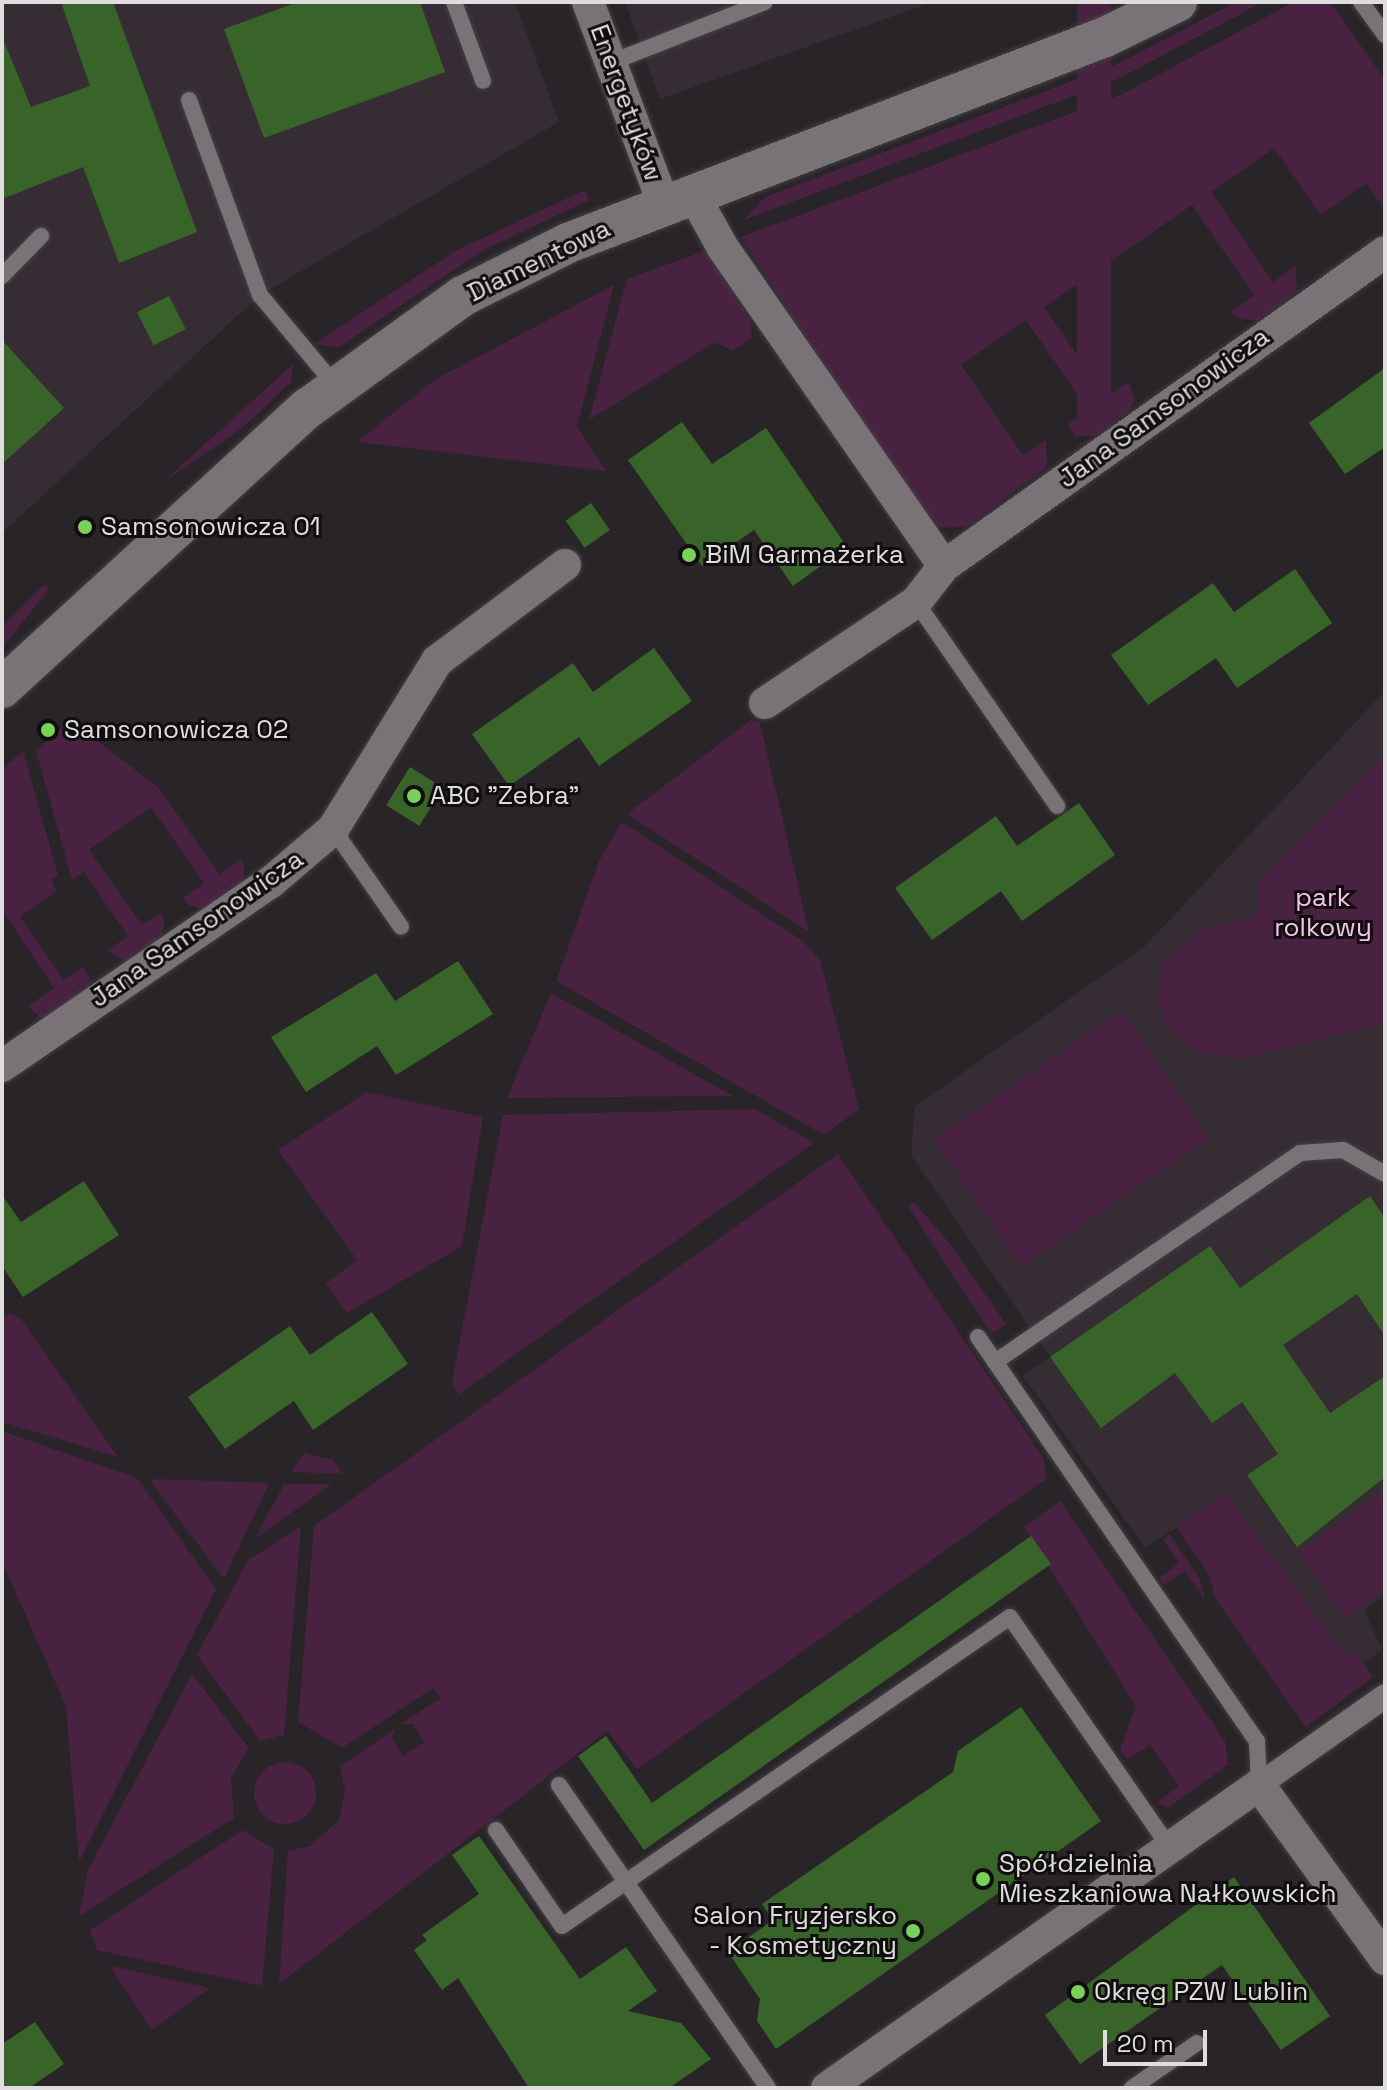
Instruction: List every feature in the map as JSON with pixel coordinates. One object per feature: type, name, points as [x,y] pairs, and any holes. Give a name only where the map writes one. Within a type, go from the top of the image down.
[{"type":"street","name":"Energetyków","points":[[588,2],[612,62],[678,199],[723,248],[944,566]]},
{"type":"street","name":"Diamentowa","points":[[2,688],[335,385],[509,271],[678,199],[1105,37],[1177,2]]},
{"type":"street","name":"Jana Samsonowicza","points":[[765,703],[916,602],[944,566],[1385,252]]},
{"type":"street","name":"Jana Samsonowicza","points":[[2,1066],[271,882],[333,829],[437,661],[565,565]]},
{"type":"street","points":[[827,2088],[1385,1696]]},
{"type":"street","points":[[1259,1785],[1378,1949]]},
{"type":"lane","points":[[454,2],[483,81]]},
{"type":"lane","points":[[612,62],[765,2]]},
{"type":"lane","points":[[1361,2],[1385,35]]},
{"type":"lane","points":[[189,100],[260,295],[335,385]]},
{"type":"lane","points":[[2,276],[41,236]]},
{"type":"lane","points":[[916,602],[1057,806]]},
{"type":"lane","points":[[333,829],[401,927]]},
{"type":"lane","points":[[995,1362],[1300,1153],[1343,1150],[1385,1174]]},
{"type":"lane","points":[[978,1337],[1257,1741],[1259,1785]]},
{"type":"lane","points":[[496,1830],[562,1926],[1010,1617],[1170,1848]]},
{"type":"lane","points":[[559,1785],[768,2088]]},
{"type":"lane","points":[[1132,2088],[1197,2043]]},
{"type":"shaded area","points":[[2,2],[515,2],[559,122],[260,295],[2,533]]},
{"type":"shaded area","points":[[625,2],[933,2],[660,99]]},
{"type":"shaded area","points":[[1385,691],[1385,1595],[1364,1610],[1382,1650],[1295,1711],[1215,1598],[1209,1574],[1177,1527],[1145,1548],[1023,1376],[1050,1357],[911,1155],[915,1106],[1145,946]]},
{"type":"green space","points":[[1077,2],[1111,2],[1111,428],[1077,428]]},
{"type":"green space","points":[[1236,2],[1263,2],[1118,79],[744,220],[765,197],[1115,65]]},
{"type":"green space","points":[[1294,2],[1330,2],[1385,80],[1385,210],[1366,183],[1321,215],[1274,148],[1211,192],[1273,282],[1296,266],[1297,292],[1257,321],[1235,317],[1231,312],[1254,295],[1192,205],[1044,307],[1106,397],[1129,382],[1135,400],[1129,411],[1094,436],[1076,436],[1067,425],[1088,410],[1026,320],[961,365],[1023,455],[1046,440],[1047,467],[967,526],[942,528],[922,517],[741,237],[1123,94]]},
{"type":"green space","points":[[585,190],[589,200],[484,250],[339,347],[313,345],[457,250]]},
{"type":"green space","points":[[704,251],[750,318],[752,338],[733,351],[715,342],[589,420],[627,279]]},
{"type":"green space","points":[[614,285],[577,426],[606,471],[357,442],[436,379]]},
{"type":"green space","points":[[293,364],[291,382],[241,429],[161,484]]},
{"type":"green space","points":[[45,584],[49,589],[2,648],[2,627]]},
{"type":"green space","points":[[70,720],[159,788],[219,874],[241,859],[245,869],[239,887],[205,910],[189,905],[183,898],[204,883],[151,807],[89,850],[142,925],[160,913],[165,921],[160,942],[129,963],[107,951],[128,936],[84,872],[72,880],[36,751]]},
{"type":"green space","points":[[751,720],[760,723],[809,932],[627,814]]},
{"type":"green space","points":[[23,751],[58,875],[51,880],[56,891],[20,917],[64,980],[83,967],[90,979],[86,992],[42,1019],[28,1006],[54,988],[2,910],[2,769]]},
{"type":"green space","name":"park rolkowy","points":[[1385,755],[1385,1023],[1241,1059],[1194,1052],[1165,1023],[1157,996],[1162,964],[1198,932],[1258,914],[1258,882]]},
{"type":"green space","points":[[622,822],[803,941],[820,960],[859,1109],[824,1135],[556,981],[599,861]]},
{"type":"green space","points":[[551,993],[733,1096],[507,1098]]},
{"type":"green space","points":[[1122,1011],[1209,1140],[1020,1266],[934,1138]]},
{"type":"green space","points":[[367,1092],[483,1117],[462,1246],[347,1313],[326,1284],[357,1260],[278,1150]]},
{"type":"green space","points":[[755,1109],[814,1143],[458,1395],[452,1382],[503,1115]]},
{"type":"green space","points":[[838,1154],[1044,1459],[1046,1479],[637,1769],[607,1731],[279,1984],[288,1851],[310,1846],[339,1820],[345,1790],[340,1767],[396,1728],[392,1738],[403,1756],[424,1742],[413,1724],[401,1724],[441,1698],[433,1688],[342,1748],[298,1722],[314,1526]]},
{"type":"green space","points":[[914,1202],[950,1244],[1006,1324],[991,1334],[908,1206]]},
{"type":"green space","points":[[10,1313],[21,1319],[118,1457],[2,1422],[2,1318]]},
{"type":"green space","points":[[2,1431],[137,1478],[216,1589],[79,1862],[66,1707],[2,1561]]},
{"type":"green space","points":[[304,1453],[333,1460],[343,1474],[291,1472]]},
{"type":"green space","points":[[156,1479],[269,1483],[224,1579],[151,1482]]},
{"type":"green space","points":[[284,1484],[332,1484],[255,1539]]},
{"type":"green space","points":[[1385,1491],[1385,1589],[1345,1618],[1298,1552]]},
{"type":"green space","points":[[1225,1492],[1345,1656],[1354,1650],[1373,1677],[1306,1727],[1215,1598],[1209,1574],[1176,1527]]},
{"type":"green space","points":[[1060,1501],[1225,1741],[1228,1765],[1168,1808],[1156,1803],[1179,1786],[1150,1745],[1127,1760],[1120,1750],[1136,1706],[1024,1527]]},
{"type":"green space","points":[[301,1526],[284,1735],[260,1741],[197,1655],[248,1560]]},
{"type":"green space","points":[[1169,1534],[1200,1579],[1205,1599],[1185,1571],[1164,1585],[1159,1578],[1179,1563],[1163,1540]]},
{"type":"green space","points":[[192,1674],[249,1748],[231,1778],[234,1818],[79,1916],[88,1870]]},
{"type":"green space","points":[[285,1762],[297,1764],[307,1771],[314,1781],[314,1805],[307,1815],[297,1822],[285,1824],[273,1822],[263,1815],[256,1805],[254,1793],[256,1781],[263,1771],[273,1764]]},
{"type":"green space","points":[[243,1830],[274,1849],[262,1986],[97,1950],[90,1930]]},
{"type":"green space","points":[[110,1966],[210,1988],[152,2030]]},
{"type":"building","points":[[61,2],[113,2],[197,232],[119,263],[83,167],[2,199],[2,37],[31,107],[90,86]]},
{"type":"building","points":[[298,2],[420,2],[445,72],[264,138],[224,29]]},
{"type":"building","points":[[169,296],[186,329],[154,345],[137,312]]},
{"type":"building","points":[[2,340],[64,408],[2,464]]},
{"type":"building","points":[[1385,368],[1385,447],[1345,474],[1309,423]]},
{"type":"building","points":[[682,422],[712,464],[766,428],[847,547],[793,586],[754,530],[702,566],[628,460]]},
{"type":"building","points":[[591,503],[610,530],[585,548],[566,521]]},
{"type":"building","points":[[1295,569],[1332,623],[1237,688],[1216,658],[1148,705],[1111,655],[1213,583],[1234,612]]},
{"type":"building","points":[[654,648],[692,701],[599,766],[579,737],[509,786],[472,734],[573,663],[593,692]]},
{"type":"building","points":[[410,767],[443,788],[419,826],[386,805]]},
{"type":"building","points":[[1079,803],[1115,855],[1022,921],[1001,891],[932,940],[895,888],[996,816],[1017,846]]},
{"type":"building","points":[[458,961],[493,1014],[396,1075],[377,1046],[306,1092],[271,1037],[376,973],[395,1001]]},
{"type":"building","points":[[84,1181],[119,1235],[23,1297],[2,1266],[2,1195],[21,1222]]},
{"type":"building","points":[[1370,1196],[1385,1218],[1385,1336],[1357,1294],[1283,1345],[1330,1413],[1385,1376],[1385,1477],[1297,1547],[1247,1475],[1278,1454],[1242,1402],[1212,1423],[1175,1373],[1101,1428],[1050,1357],[1210,1246],[1240,1288]]},
{"type":"building","points":[[372,1312],[408,1364],[313,1430],[294,1401],[225,1449],[188,1397],[290,1326],[310,1355]]},
{"type":"building","points":[[1031,1536],[1051,1564],[644,1850],[578,1756],[606,1736],[652,1803]]},
{"type":"building","points":[[1021,1707],[1101,1821],[776,2049],[757,2021],[760,1999],[728,1952],[773,1920],[762,1904],[953,1772],[958,1751]]},
{"type":"building","points":[[479,1836],[580,1979],[626,1947],[657,1991],[628,2011],[681,2023],[711,2059],[669,2088],[529,2088],[458,1978],[442,1990],[414,1950],[427,1940],[422,1935],[479,1894],[452,1855]]},
{"type":"building","points":[[1234,1877],[1330,2016],[1281,2050],[1222,1965],[1080,2064],[1045,2015]]},
{"type":"building","points":[[35,2022],[64,2064],[29,2088],[2,2088],[2,2044]]},
{"type":"place","name":"Samsonowicza 01","points":[[85,527]]},
{"type":"place","name":"BiM Garmażerka","points":[[689,555]]},
{"type":"place","name":"Samsonowicza 02","points":[[48,730]]},
{"type":"place","name":"ABC \"Zebra\"","points":[[414,796]]},
{"type":"place","name":"Spółdzielnia Mieszkaniowa Nałkowskich","points":[[983,1879]]},
{"type":"place","name":"Salon Fryzjersko - Kosmetyczny","points":[[913,1931]]},
{"type":"place","name":"Okręg PZW Lublin","points":[[1078,1992]]}]
